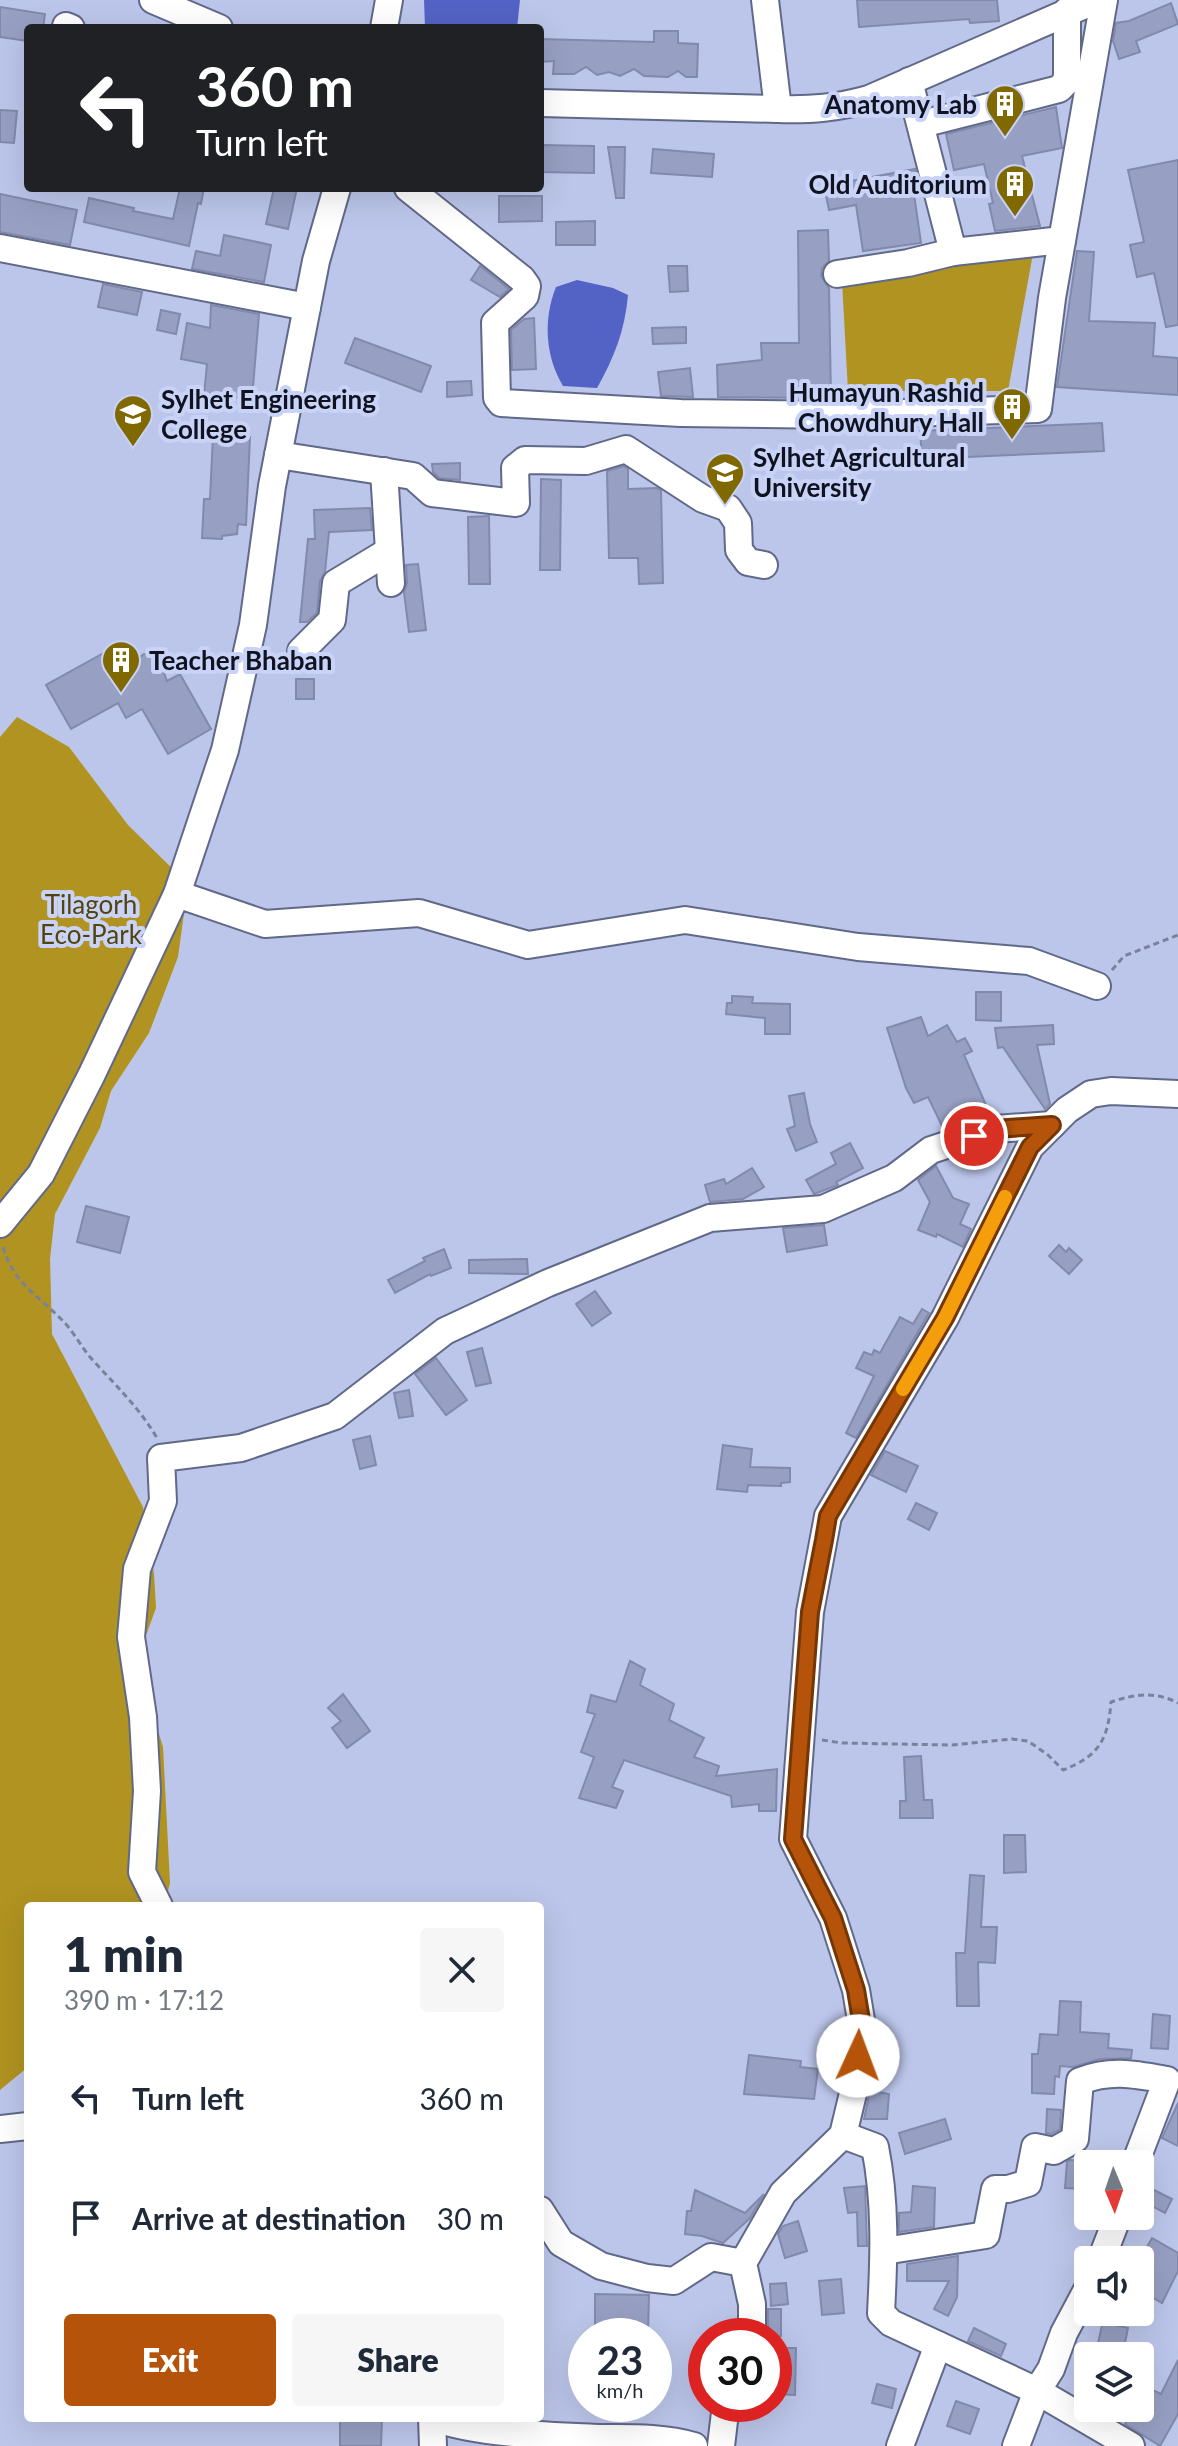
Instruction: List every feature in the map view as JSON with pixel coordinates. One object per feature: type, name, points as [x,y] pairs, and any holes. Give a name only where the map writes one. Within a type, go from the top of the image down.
[{"type":"street","points":[[153,0],[210,24]]},
{"type":"street","points":[[385,24],[389,0]]},
{"type":"street","points":[[765,0],[778,109]]},
{"type":"street","points":[[544,103],[835,109],[869,99],[1096,0]]},
{"type":"street","points":[[413,192],[527,286],[525,296],[495,323],[497,398],[501,403],[681,413],[841,415],[1038,409],[1062,240],[1104,0]]},
{"type":"street","points":[[922,124],[1059,89],[1066,82],[1067,74],[1067,11]]},
{"type":"street","points":[[909,81],[953,252]]},
{"type":"street","points":[[0,1224],[41,1174],[92,1074],[177,894],[225,750],[253,625],[278,455],[316,261],[336,192]]},
{"type":"street","points":[[837,274],[908,263],[953,252],[1062,240]]},
{"type":"street","points":[[0,248],[307,307]]},
{"type":"street","points":[[278,455],[413,476],[432,493],[516,503],[515,468],[525,460],[586,461],[626,449],[703,499],[728,508],[738,523],[739,550],[748,562],[764,565]]},
{"type":"street","points":[[384,471],[391,583]]},
{"type":"street","points":[[301,651],[332,620],[336,583],[389,551]]},
{"type":"street","points":[[177,894],[265,924],[419,913],[528,945],[685,920],[858,947],[1029,961],[1097,986]]},
{"type":"street","points":[[752,2318],[743,2263],[783,2193],[843,2135],[855,2085],[862,2026],[856,1990],[833,1918],[793,1839],[810,1612],[828,1516],[945,1318],[1030,1147],[1067,1110],[1091,1094],[1111,1091],[1178,1094]]},
{"type":"street","points":[[157,1902],[142,1872],[147,1791],[143,1717],[131,1637],[137,1569],[163,1501],[161,1458],[241,1448],[335,1416],[445,1331],[548,1283],[710,1218],[823,1209],[894,1178],[931,1150],[995,1129],[1052,1125]]},
{"type":"street","points":[[884,2251],[986,2235],[995,2189],[1028,2183],[1035,2147],[1054,2151],[1075,2139],[1080,2081],[1102,2072],[1172,2080],[1141,2150]]},
{"type":"street","points":[[0,2129],[24,2126]]},
{"type":"street","points":[[843,2135],[875,2147],[880,2172],[884,2251],[881,2313],[891,2323],[1037,2391],[1128,2445]]},
{"type":"street","points":[[544,2216],[561,2243],[601,2266],[647,2278],[674,2281],[711,2257],[743,2263]]},
{"type":"street","points":[[1016,2446],[1037,2391],[1051,2369],[1074,2314]]},
{"type":"street","points":[[900,2446],[938,2345]]},
{"type":"street","points":[[433,2422],[433,2446]]},
{"type":"street","points":[[445,2422],[600,2442],[647,2438],[694,2446]]},
{"type":"street","points":[[721,2446],[724,2422]]},
{"type":"path","points":[[1097,986],[1124,956],[1178,935]]},
{"type":"path","points":[[0,1238],[8,1267],[35,1297],[61,1319],[89,1356],[127,1394],[157,1437],[161,1458]]},
{"type":"path","points":[[799,1736],[842,1743],[952,1745],[1012,1739],[1028,1741],[1063,1770],[1077,1764],[1103,1742],[1111,1702],[1133,1695],[1163,1695],[1178,1703]]},
{"type":"green space","points":[[1034,248],[1008,391],[848,391],[842,281]]},
{"type":"green space","name":"Tilagorh Eco-Park","points":[[17,717],[69,747],[128,825],[188,884],[178,957],[149,1033],[111,1091],[100,1128],[55,1214],[50,1259],[52,1334],[143,1507],[156,1608],[144,1641],[153,1715],[163,1747],[170,1883],[165,1902],[24,1902],[24,2070],[0,2090],[0,737]]},
{"type":"water","points":[[424,0],[520,0],[517,24],[425,24]]},
{"type":"water","points":[[577,280],[613,288],[628,295],[618,343],[597,388],[563,386],[549,350],[549,312],[556,287]]},
{"type":"building","points":[[857,0],[997,0],[999,21],[970,23],[969,19],[859,27]]},
{"type":"building","points":[[1171,3],[1178,24],[1136,41],[1140,52],[1119,59],[1113,41],[1116,23],[1129,21]]},
{"type":"building","points":[[0,7],[45,14],[44,24],[24,24],[24,40],[0,37]]},
{"type":"building","points":[[654,31],[678,31],[678,43],[698,44],[697,77],[686,77],[678,71],[668,77],[644,76],[634,69],[620,76],[609,72],[597,75],[586,67],[574,74],[553,74],[554,61],[544,62],[544,39],[654,42]]},
{"type":"building","name":"Anatomy Lab","points":[[1056,107],[1062,148],[1022,156],[1040,226],[995,231],[989,204],[993,203],[984,164],[954,170],[946,134]]},
{"type":"building","points":[[0,110],[17,111],[14,143],[0,142]]},
{"type":"building","points":[[544,145],[594,146],[594,173],[544,172]]},
{"type":"building","points":[[608,147],[625,147],[624,198],[616,198]]},
{"type":"building","points":[[653,149],[714,154],[712,177],[651,173]]},
{"type":"building","points":[[1178,160],[1178,325],[1166,327],[1154,273],[1137,277],[1130,245],[1144,242],[1128,170]]},
{"type":"building","points":[[915,169],[921,193],[914,194],[921,243],[863,251],[856,205],[829,210],[824,186]]},
{"type":"building","points":[[179,192],[203,192],[189,246],[84,222],[89,198],[173,219]]},
{"type":"building","points":[[273,192],[296,192],[288,229],[266,224]]},
{"type":"building","points":[[0,194],[77,210],[70,245],[0,232]]},
{"type":"building","points":[[499,196],[542,196],[542,221],[499,222]]},
{"type":"building","points":[[595,221],[595,245],[556,245],[556,222]]},
{"type":"building","points":[[828,230],[829,261],[822,268],[821,276],[829,288],[831,398],[718,397],[717,365],[762,360],[761,343],[799,343],[798,231]]},
{"type":"building","points":[[224,235],[271,245],[264,282],[192,269],[196,251],[220,256]]},
{"type":"building","points":[[1077,251],[1094,252],[1089,321],[1155,323],[1153,356],[1178,358],[1178,395],[1057,387]]},
{"type":"building","points":[[480,266],[509,289],[500,297],[471,280]]},
{"type":"building","points":[[668,266],[687,266],[688,291],[670,292]]},
{"type":"building","points":[[103,284],[142,292],[137,315],[98,307]]},
{"type":"building","points":[[211,305],[259,314],[252,399],[204,395],[207,364],[181,359],[187,323],[210,328]]},
{"type":"building","points":[[161,310],[180,314],[176,334],[157,330]]},
{"type":"building","points":[[534,318],[536,369],[512,370],[511,330],[524,319]]},
{"type":"building","points":[[686,327],[686,343],[653,344],[652,328]]},
{"type":"building","points":[[355,338],[431,366],[421,392],[345,363]]},
{"type":"building","points":[[690,368],[693,397],[661,396],[658,372]]},
{"type":"building","points":[[471,381],[472,395],[447,397],[447,382]]},
{"type":"building","name":"Humayun Rashid Chowdhury Hall","points":[[1102,423],[1104,451],[922,459],[920,431]]},
{"type":"building","points":[[213,435],[250,437],[246,525],[238,524],[237,534],[222,536],[222,539],[202,538],[204,499],[210,499]]},
{"type":"building","points":[[460,463],[460,480],[439,478],[433,472],[432,464]]},
{"type":"building","points":[[624,466],[628,469],[628,489],[657,488],[661,491],[663,583],[639,584],[638,558],[609,558],[607,471]]},
{"type":"building","points":[[541,479],[561,480],[560,570],[540,570]]},
{"type":"building","points":[[370,508],[372,530],[329,532],[317,613],[307,622],[300,622],[308,539],[315,539],[314,510]]},
{"type":"building","points":[[489,516],[490,584],[469,584],[468,517]]},
{"type":"building","points":[[418,564],[426,630],[409,632],[404,592],[406,565]]},
{"type":"building","name":"Teacher Bhaban","points":[[109,650],[120,670],[144,654],[159,659],[167,681],[180,674],[211,729],[168,754],[142,709],[126,718],[118,703],[71,729],[46,685]]},
{"type":"building","points":[[296,679],[314,679],[314,699],[296,699]]},
{"type":"building","points":[[976,992],[1001,992],[1001,1021],[976,1020]]},
{"type":"building","points":[[732,996],[753,997],[752,1003],[790,1004],[790,1034],[765,1034],[765,1018],[726,1014],[727,1003],[732,1003]]},
{"type":"building","points":[[921,1017],[928,1036],[947,1025],[957,1042],[965,1038],[972,1051],[964,1055],[986,1105],[942,1126],[928,1097],[914,1103],[906,1088],[887,1028]]},
{"type":"building","points":[[1053,1025],[1054,1044],[1037,1045],[1050,1104],[1045,1109],[1003,1047],[998,1048],[995,1028]]},
{"type":"building","points":[[804,1093],[817,1142],[796,1151],[787,1129],[795,1126],[789,1096]]},
{"type":"building","points":[[850,1143],[863,1168],[836,1182],[838,1185],[814,1194],[806,1180],[836,1164],[831,1153]]},
{"type":"building","points":[[936,1166],[953,1198],[969,1204],[960,1224],[971,1229],[963,1247],[937,1234],[936,1237],[918,1230],[930,1202],[918,1180]]},
{"type":"building","points":[[752,1168],[764,1187],[743,1199],[710,1202],[705,1185],[724,1179],[726,1184]]},
{"type":"building","points":[[86,1206],[129,1217],[120,1253],[77,1242]]},
{"type":"building","points":[[824,1225],[827,1245],[787,1252],[783,1228]]},
{"type":"building","points":[[1059,1245],[1066,1252],[1069,1248],[1082,1260],[1069,1274],[1049,1256]]},
{"type":"building","points":[[444,1249],[451,1268],[430,1274],[395,1293],[388,1280]]},
{"type":"building","points":[[527,1259],[528,1274],[469,1273],[469,1260]]},
{"type":"building","points":[[595,1291],[611,1313],[592,1326],[576,1304]]},
{"type":"building","points":[[922,1309],[929,1313],[856,1438],[846,1433],[874,1376],[856,1368],[864,1352],[872,1355],[874,1350],[880,1353],[900,1317],[913,1324]]},
{"type":"building","points":[[482,1348],[491,1383],[476,1386],[467,1352]]},
{"type":"building","points":[[436,1358],[467,1400],[446,1415],[415,1374]]},
{"type":"building","points":[[409,1390],[413,1416],[399,1418],[394,1393]]},
{"type":"building","points":[[370,1436],[376,1465],[360,1469],[353,1440]]},
{"type":"building","points":[[723,1445],[752,1449],[750,1467],[790,1468],[790,1482],[781,1483],[781,1486],[748,1485],[747,1492],[717,1489]]},
{"type":"building","points":[[885,1451],[918,1466],[906,1492],[871,1475]]},
{"type":"building","points":[[916,1503],[937,1513],[929,1530],[908,1519]]},
{"type":"building","points":[[630,1661],[645,1669],[640,1685],[674,1704],[669,1720],[704,1738],[694,1757],[719,1766],[716,1776],[777,1769],[776,1811],[759,1811],[759,1804],[732,1807],[731,1796],[624,1760],[612,1787],[623,1791],[616,1808],[579,1798],[594,1757],[581,1752],[595,1714],[587,1712],[591,1695],[616,1702]]},
{"type":"building","points":[[343,1694],[370,1731],[347,1748],[332,1728],[341,1721],[328,1708]]},
{"type":"building","points":[[921,1756],[924,1800],[932,1800],[933,1818],[900,1818],[900,1801],[906,1801],[904,1757]]},
{"type":"building","points":[[1004,1835],[1025,1835],[1026,1872],[1004,1873]]},
{"type":"building","points":[[970,1875],[984,1876],[981,1927],[997,1927],[995,1963],[978,1962],[979,2006],[957,2006],[956,1953],[965,1953]]},
{"type":"building","points":[[1060,2001],[1081,2002],[1080,2032],[1109,2034],[1108,2048],[1132,2050],[1131,2058],[1100,2059],[1073,2067],[1060,2066],[1059,2077],[1055,2076],[1054,2094],[1032,2093],[1032,2054],[1038,2054],[1040,2034],[1058,2035]]},
{"type":"building","points":[[1153,2014],[1170,2016],[1168,2049],[1151,2048]]},
{"type":"building","points":[[749,2055],[801,2061],[800,2067],[818,2069],[814,2099],[744,2094]]},
{"type":"building","points":[[871,2086],[879,2086],[878,2092],[889,2094],[887,2119],[864,2119]]},
{"type":"building","points":[[1178,2103],[1178,2146],[1162,2138]]},
{"type":"building","points":[[1047,2109],[1061,2110],[1060,2129],[1051,2134],[1046,2133]]},
{"type":"building","points":[[945,2119],[951,2139],[905,2154],[899,2133]]},
{"type":"building","points":[[1074,2160],[1074,2188],[1065,2188],[1067,2162]]},
{"type":"building","points":[[865,2186],[867,2246],[858,2246],[857,2212],[848,2213],[844,2188]]},
{"type":"building","points":[[913,2186],[935,2188],[934,2227],[899,2232],[899,2213],[911,2212]]},
{"type":"building","points":[[695,2190],[745,2213],[764,2194],[750,2218],[723,2243],[685,2234],[687,2211],[691,2211]]},
{"type":"building","points":[[1154,2190],[1172,2199],[1165,2213],[1154,2207]]},
{"type":"building","points":[[798,2221],[807,2251],[785,2258],[778,2234],[783,2226]]},
{"type":"building","points":[[1152,2238],[1178,2253],[1178,2271],[1162,2303],[1154,2298],[1154,2246],[1147,2246]]},
{"type":"building","points":[[958,2256],[957,2297],[948,2316],[934,2309],[949,2281],[907,2281],[907,2264]]},
{"type":"building","points":[[841,2279],[844,2313],[822,2315],[819,2281]]},
{"type":"building","points":[[786,2283],[788,2304],[771,2306],[770,2284]]},
{"type":"building","points":[[595,2294],[649,2295],[648,2318],[595,2318]]},
{"type":"building","points":[[768,2309],[781,2309],[781,2318],[768,2318]]},
{"type":"building","points":[[1102,2326],[1128,2328],[1125,2342],[1098,2342]]},
{"type":"building","points":[[974,2328],[1006,2344],[1001,2356],[968,2341]]},
{"type":"building","points":[[792,2348],[796,2348],[795,2395],[792,2395]]},
{"type":"building","points":[[1178,2360],[1178,2414],[1160,2446],[1125,2424],[1154,2422],[1154,2391],[1161,2394]]},
{"type":"building","points":[[877,2384],[896,2389],[892,2408],[872,2403]]},
{"type":"building","points":[[956,2401],[979,2409],[970,2434],[947,2426]]},
{"type":"building","points":[[340,2422],[382,2422],[381,2446],[340,2446]]},
{"type":"slow traffic","points":[[903,1389],[945,1318],[1005,1197]]},
{"type":"place","name":"Anatomy Lab","points":[[1005,138]]},
{"type":"place","name":"Old Auditorium","points":[[1015,218]]},
{"type":"place","name":"Humayun Rashid Chowdhury Hall","points":[[1012,441]]},
{"type":"place","name":"Sylhet Engineering College","points":[[133,448]]},
{"type":"place","name":"Sylhet Agricultural University","points":[[725,506]]},
{"type":"place","name":"Teacher Bhaban","points":[[121,694]]},
{"type":"route","points":[[858,2056],[862,2026],[856,1990],[833,1918],[793,1839],[810,1612],[828,1516],[945,1318],[1030,1147],[1052,1125],[995,1129],[974,1136]]}]
